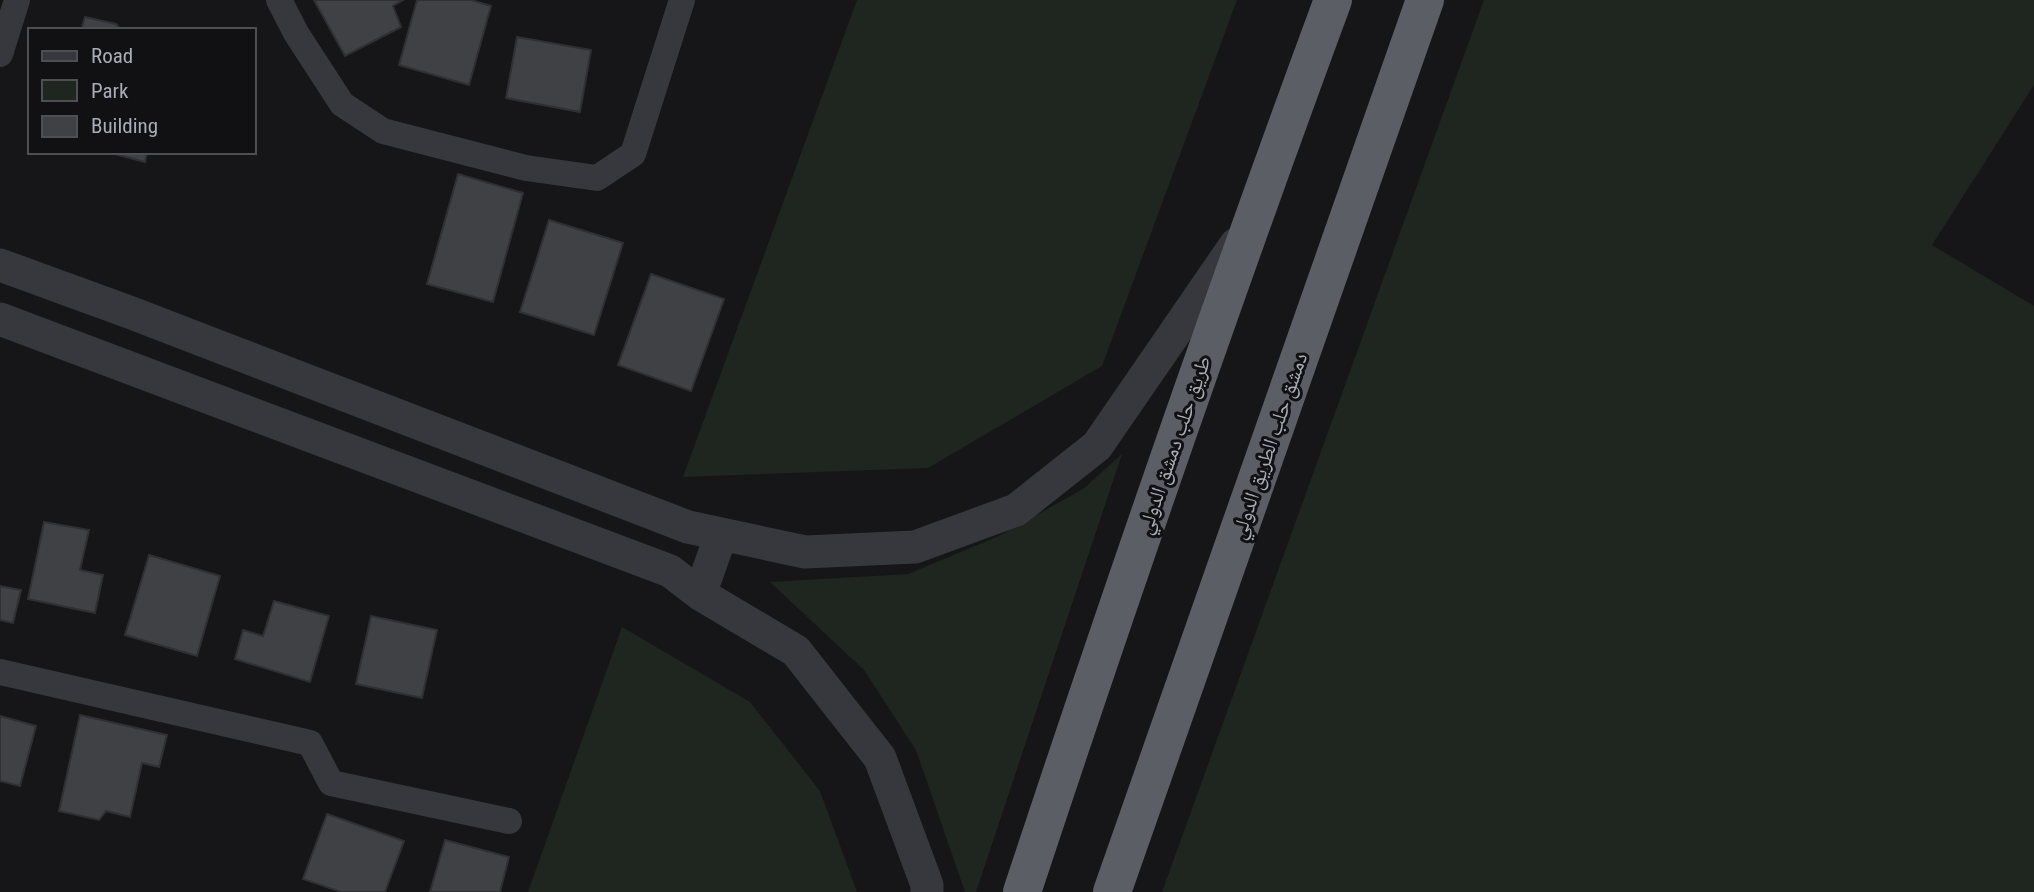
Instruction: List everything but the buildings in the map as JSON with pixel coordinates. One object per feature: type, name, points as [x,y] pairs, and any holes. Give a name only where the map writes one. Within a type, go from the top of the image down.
[{"type":"highway","name":"طريق حلب دمشق الدولي","points":[[1022,892],[1251,222],[1333,0]]},
{"type":"highway","name":"دمشق حلب الطريق الدولي","points":[[1112,892],[1425,0]]},
{"type":"street","points":[[0,54],[17,0]]},
{"type":"street","points":[[279,0],[296,33],[342,104],[383,131],[526,168],[597,178],[633,154],[682,0]]},
{"type":"street","points":[[0,265],[688,527],[805,552],[915,547],[1016,510],[1097,446],[1251,222]]},
{"type":"street","points":[[0,319],[670,571],[700,594],[796,651],[880,758],[927,885],[927,892]]},
{"type":"street","points":[[700,594],[721,535]]},
{"type":"street","points":[[0,672],[310,743],[331,783],[509,821]]},
{"type":"green space","points":[[857,0],[1237,0],[1102,366],[928,468],[683,477]]},
{"type":"green space","points":[[1484,0],[2034,0],[2034,85],[1932,245],[2034,306],[2034,892],[1162,892]]},
{"type":"green space","points":[[1122,454],[976,892],[965,892],[916,750],[864,670],[770,582],[908,574],[999,536],[1083,489]]},
{"type":"green space","points":[[622,627],[750,702],[820,791],[857,892],[528,892]]}]
